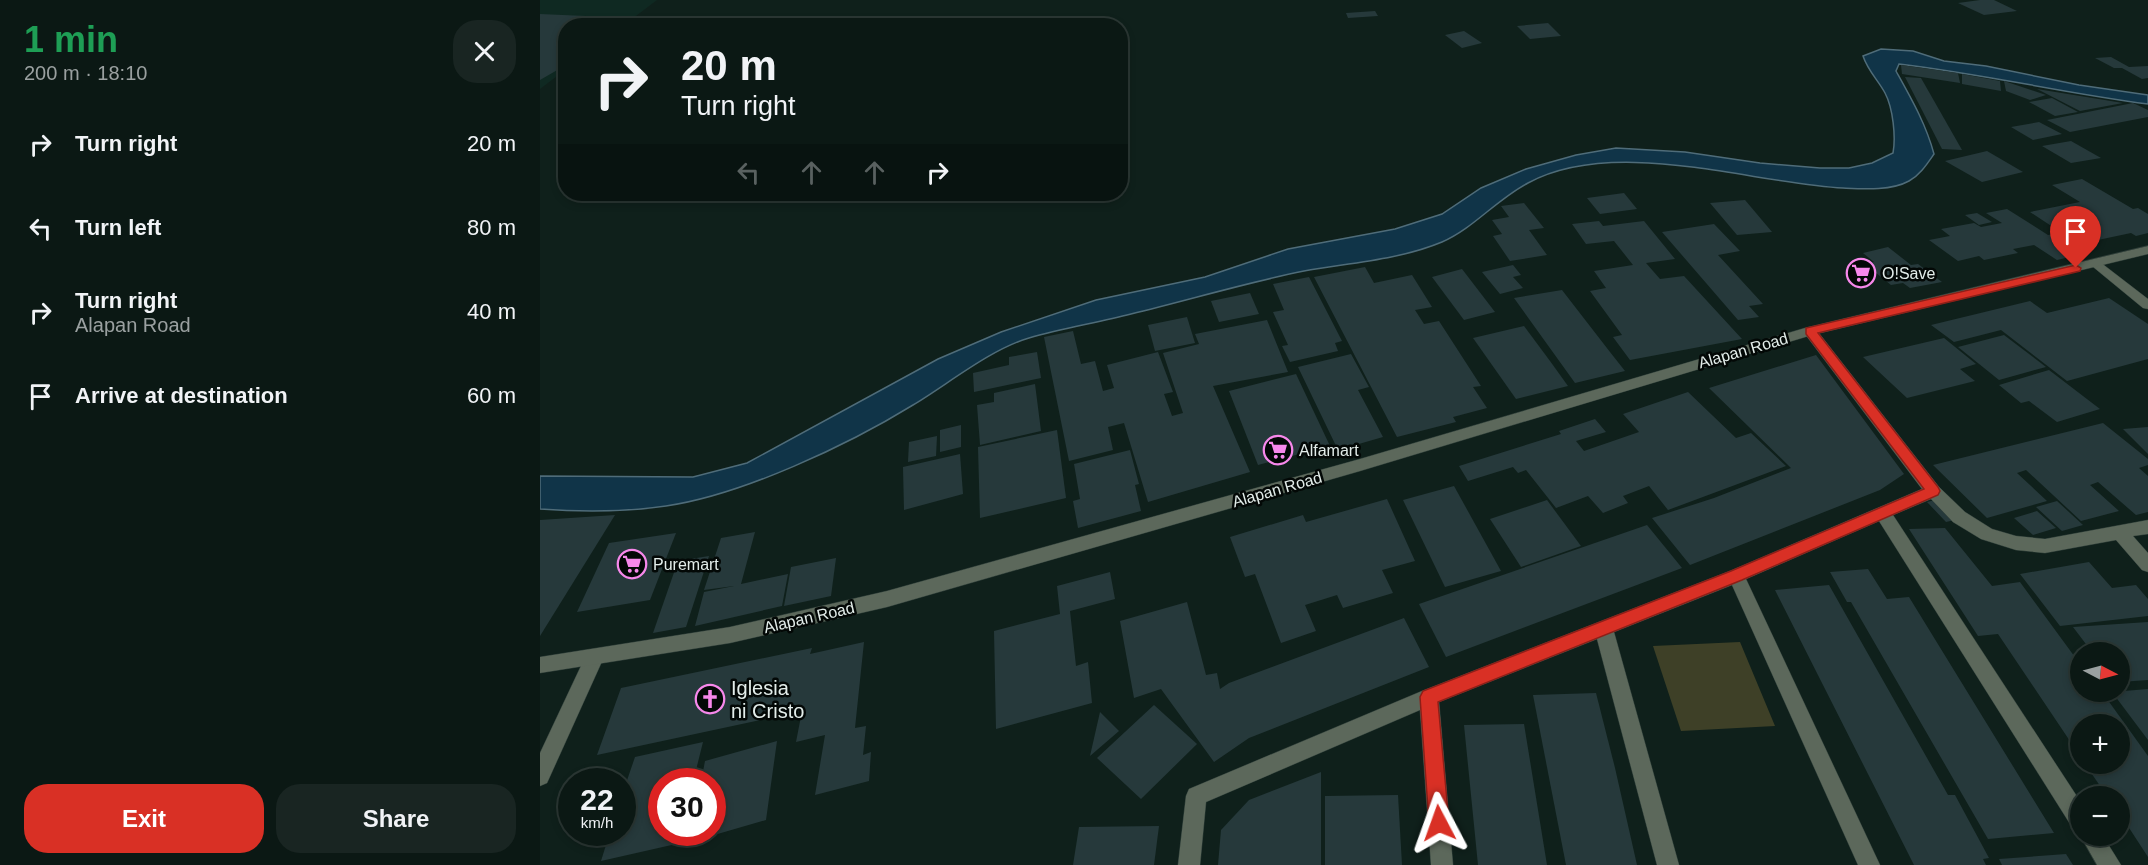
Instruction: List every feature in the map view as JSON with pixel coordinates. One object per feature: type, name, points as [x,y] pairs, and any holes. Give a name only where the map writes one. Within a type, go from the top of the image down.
[{"type":"street","name":"Alapan Road","points":[[540,665],[730,635],[898,596],[1360,465],[1810,331],[2148,250]]},
{"type":"street","points":[[2096,263],[2148,305]]},
{"type":"street","points":[[1810,331],[1933,491],[1959,517],[1986,534],[2016,543],[2045,546],[2148,527]]},
{"type":"street","points":[[1189,865],[1196,796],[1429,697],[1736,576],[1933,491]]},
{"type":"street","points":[[1883,514],[2070,804]]},
{"type":"street","points":[[2120,533],[2148,566]]},
{"type":"street","points":[[1736,576],[1869,865]]},
{"type":"street","points":[[1603,627],[1668,865]]},
{"type":"street","points":[[540,776],[595,657]]},
{"type":"street","points":[[1429,697],[1442,865]]},
{"type":"street","points":[[2098,846],[2110,865]]},
{"type":"shaded area","points":[[540,0],[657,0],[633,18],[558,18],[558,75],[540,89]]},
{"type":"shaded area","points":[[1740,642],[1775,726],[1681,731],[1653,646]]},
{"type":"water","points":[[1881,49],[1913,51],[1944,61],[1986,66],[2079,85],[2148,95],[2148,104],[1899,64],[1896,71],[1913,101],[1934,154],[1917,176],[1902,184],[1877,189],[1843,188],[1683,166],[1641,163],[1601,163],[1563,170],[1528,183],[1454,236],[1426,248],[1391,257],[1282,276],[1041,334],[1015,343],[985,358],[913,405],[858,436],[794,466],[728,491],[696,500],[650,508],[603,511],[540,509],[540,476],[693,477],[747,463],[938,359],[1001,332],[1096,300],[1205,277],[1288,249],[1395,229],[1442,214],[1481,188],[1526,169],[1576,155],[1616,148],[1685,152],[1760,163],[1820,168],[1849,168],[1872,163],[1893,153],[1894,146],[1893,123],[1888,99],[1863,56]]},
{"type":"building","points":[[1994,0],[2017,11],[1984,15],[1958,3]]},
{"type":"building","points":[[1375,11],[1378,16],[1348,18],[1346,13]]},
{"type":"building","points":[[540,14],[631,18],[558,18],[558,70],[540,80]]},
{"type":"building","points":[[1548,23],[1561,36],[1530,39],[1517,26]]},
{"type":"building","points":[[1464,31],[1482,43],[1462,48],[1445,35]]},
{"type":"building","points":[[2111,57],[2129,67],[2148,66],[2148,78],[2142,79],[2122,68],[2114,68],[2095,58]]},
{"type":"building","points":[[1901,65],[1958,73],[1960,83],[1902,74]]},
{"type":"building","points":[[1962,74],[2000,81],[2001,91],[1962,84]]},
{"type":"building","points":[[1905,77],[1921,78],[1962,150],[1942,149]]},
{"type":"building","points":[[2004,81],[2046,95],[2030,100],[2006,91]]},
{"type":"building","points":[[2037,89],[2123,103],[2080,111]]},
{"type":"building","points":[[2052,98],[2078,112],[2055,116],[2029,102]]},
{"type":"building","points":[[2133,103],[2148,110],[2148,117],[2070,132],[2047,120]]},
{"type":"building","points":[[2039,122],[2062,134],[2033,140],[2011,127]]},
{"type":"building","points":[[2071,141],[2101,158],[2071,163],[2042,146]]},
{"type":"building","points":[[1987,151],[2023,172],[1982,182],[1945,161]]},
{"type":"building","points":[[2082,179],[2133,209],[2138,208],[2148,214],[2148,233],[2136,236],[2131,233],[2079,244],[2091,252],[2057,260],[2034,245],[2013,249],[2018,253],[1984,260],[1979,256],[1958,261],[1929,240],[1950,236],[1941,229],[1974,223],[1981,227],[2002,223],[1986,213],[2007,209],[2048,235],[2054,234],[2068,242],[2074,241],[2030,212],[2080,202],[2052,185]]},
{"type":"building","points":[[1624,193],[1637,209],[1600,214],[1587,198]]},
{"type":"building","points":[[1745,200],[1772,232],[1737,235],[1710,203]]},
{"type":"building","points":[[1524,203],[1544,228],[1529,230],[1547,255],[1510,261],[1493,236],[1502,234],[1492,220],[1509,217],[1501,206]]},
{"type":"building","points":[[1977,213],[1992,222],[1979,225],[1965,215]]},
{"type":"building","points":[[1599,221],[1603,226],[1644,221],[1675,259],[1646,263],[1660,279],[1684,276],[1742,339],[1630,360],[1613,337],[1622,335],[1590,291],[1606,288],[1594,271],[1633,265],[1614,241],[1586,244],[1572,224]]},
{"type":"building","points":[[1714,224],[1740,251],[1718,255],[1763,304],[1749,306],[1759,317],[1738,320],[1662,232]]},
{"type":"building","points":[[1888,247],[1911,265],[1918,264],[1942,282],[1910,288],[1903,283],[1891,285],[1865,264],[1874,262],[1863,253]]},
{"type":"building","points":[[1513,265],[1521,275],[1513,277],[1523,288],[1500,294],[1482,272]]},
{"type":"building","points":[[1365,267],[1374,283],[1412,275],[1432,307],[1415,310],[1424,324],[1439,321],[1481,386],[1473,387],[1487,408],[1453,417],[1456,422],[1397,437],[1314,277]]},
{"type":"building","points":[[1462,269],[1495,312],[1464,320],[1432,277]]},
{"type":"building","points":[[1309,277],[1342,341],[1335,343],[1338,351],[1290,362],[1282,346],[1288,345],[1273,312],[1284,310],[1273,284]]},
{"type":"building","points":[[1562,290],[1625,371],[1575,383],[1514,298]]},
{"type":"building","points":[[1250,293],[1259,314],[1219,322],[1211,301]]},
{"type":"building","points":[[2109,298],[2148,324],[2148,359],[2067,381],[2001,330],[1954,342],[1931,325],[2030,301],[2047,313]]},
{"type":"building","points":[[1187,317],[1195,343],[1155,351],[1148,325]]},
{"type":"building","points":[[1267,320],[1288,372],[1213,386],[1250,472],[1148,502],[1124,423],[1108,427],[1113,450],[1069,461],[1044,337],[1073,331],[1081,364],[1095,361],[1103,391],[1114,388],[1107,365],[1158,352],[1173,392],[1164,394],[1172,416],[1183,413],[1163,353],[1199,344],[1195,334]]},
{"type":"building","points":[[1524,326],[1568,386],[1516,399],[1473,338]]},
{"type":"building","points":[[2004,335],[2046,367],[1999,380],[1958,347]]},
{"type":"building","points":[[1944,338],[1976,364],[1960,369],[1975,381],[1907,398],[1863,357]]},
{"type":"building","points":[[1037,352],[1041,378],[974,392],[973,373],[1009,365],[1009,357]]},
{"type":"building","points":[[1351,354],[1369,387],[1358,390],[1383,437],[1338,450],[1298,367]]},
{"type":"building","points":[[1816,355],[1904,474],[1880,490],[1690,565],[1652,518],[1714,498],[1791,468],[1709,388]]},
{"type":"building","points":[[2049,370],[2100,409],[2057,422],[2029,401],[2021,403],[1999,385]]},
{"type":"building","points":[[1296,374],[1330,446],[1258,465],[1229,391]]},
{"type":"building","points":[[1035,384],[1041,431],[980,445],[977,405],[994,402],[994,393]]},
{"type":"building","points":[[1688,392],[1736,438],[1751,433],[1786,466],[1668,510],[1649,486],[1623,496],[1628,503],[1603,513],[1588,496],[1556,508],[1526,470],[1518,473],[1513,467],[1468,481],[1459,466],[1561,434],[1559,431],[1595,419],[1606,432],[1576,441],[1584,451],[1639,432],[1623,414]]},
{"type":"building","points":[[2103,423],[2148,459],[2148,465],[2139,468],[2148,476],[2148,512],[2136,515],[2098,482],[2090,485],[2119,511],[2081,521],[2026,470],[2017,473],[2047,501],[1987,518],[1933,465]]},
{"type":"building","points":[[961,425],[961,447],[940,452],[940,430]]},
{"type":"building","points":[[2148,427],[2148,454],[2123,429]]},
{"type":"building","points":[[1057,430],[1066,498],[980,518],[978,447]]},
{"type":"building","points":[[937,436],[936,456],[908,462],[909,442]]},
{"type":"building","points":[[1130,450],[1139,484],[1135,485],[1141,511],[1078,528],[1073,501],[1080,499],[1074,464]]},
{"type":"building","points":[[960,454],[963,494],[904,510],[903,467]]},
{"type":"building","points":[[1454,486],[1501,571],[1445,587],[1403,500]]},
{"type":"building","points":[[1387,499],[1415,561],[1382,570],[1393,593],[1343,608],[1337,595],[1305,605],[1316,631],[1281,643],[1255,574],[1245,577],[1230,537],[1303,515],[1306,522]]},
{"type":"building","points":[[1939,499],[1959,519],[1946,522],[1927,502]]},
{"type":"building","points":[[1547,500],[1581,546],[1521,567],[1490,519]]},
{"type":"building","points":[[2057,501],[2083,525],[2062,531],[2036,507]]},
{"type":"building","points":[[2037,511],[2056,528],[2033,535],[2014,518]]},
{"type":"building","points":[[615,515],[540,636],[540,520]]},
{"type":"building","points":[[1647,525],[1682,568],[1446,657],[1419,604]]},
{"type":"building","points":[[1945,528],[1992,586],[2020,582],[2070,650],[2070,702],[2109,702],[2118,714],[2070,714],[2070,741],[1998,634],[1978,636],[1909,529]]},
{"type":"building","points":[[755,532],[741,584],[788,574],[782,606],[695,626],[704,592],[734,586],[704,590],[721,538]]},
{"type":"building","name":"Puremart","points":[[676,533],[650,600],[577,612],[609,543]]},
{"type":"building","points":[[709,556],[686,627],[653,633],[678,561]]},
{"type":"building","points":[[836,558],[831,596],[784,606],[791,567]]},
{"type":"building","points":[[2089,562],[2112,588],[2136,585],[2148,599],[2148,616],[2060,626],[2020,574]]},
{"type":"building","points":[[1868,569],[1887,599],[1909,597],[2054,833],[1988,839],[1851,602],[1847,602],[1830,572]]},
{"type":"building","points":[[1110,572],[1115,599],[1070,611],[1076,666],[1088,662],[1092,703],[996,729],[994,631],[1060,614],[1057,586]]},
{"type":"building","points":[[1829,585],[1948,795],[1955,795],[1989,858],[1983,859],[1986,865],[1914,865],[1775,590]]},
{"type":"building","points":[[1187,602],[1206,675],[1217,673],[1220,689],[1229,683],[1404,618],[1429,667],[1249,738],[1214,762],[1161,689],[1134,698],[1120,621]]},
{"type":"building","points":[[2148,622],[2148,680],[2130,681],[2130,642],[2084,642],[2073,627]]},
{"type":"building","name":"Iglesia ni Cristo","points":[[864,642],[855,728],[866,726],[863,755],[871,752],[869,781],[815,795],[825,735],[796,742],[802,711],[597,755],[621,688],[812,648],[810,654]]},
{"type":"building","points":[[2148,689],[2148,740],[2120,702],[2130,702],[2130,690]]},
{"type":"building","points":[[1596,693],[1637,865],[1566,865],[1533,695]]},
{"type":"building","points":[[1154,705],[1197,744],[1141,799],[1097,758]]},
{"type":"building","points":[[1100,712],[1119,731],[1090,756]]},
{"type":"building","points":[[1524,724],[1547,865],[1478,865],[1464,725]]},
{"type":"building","points":[[2130,731],[2148,756],[2148,857],[2130,829],[2130,786],[2100,786],[2092,774],[2130,774]]},
{"type":"building","points":[[777,741],[766,820],[726,832],[726,768],[704,768],[705,761]]},
{"type":"building","points":[[703,742],[696,768],[648,768],[648,846],[667,846],[601,861],[606,846],[636,846],[636,768],[631,768],[635,757]]},
{"type":"building","points":[[1321,772],[1321,865],[1218,865],[1221,830],[1249,800]]},
{"type":"building","points":[[1398,795],[1402,865],[1325,865],[1325,796]]},
{"type":"building","points":[[1159,826],[1154,865],[1073,865],[1079,827]]},
{"type":"building","points":[[2066,854],[2073,865],[2002,865],[1999,859]]},
{"type":"place","name":"O!Save","points":[[1861,273]]},
{"type":"place","name":"Alfamart","points":[[1278,450]]},
{"type":"place","name":"Puremart","points":[[632,564]]},
{"type":"place","name":"Iglesia ni Cristo","points":[[710,699]]},
{"type":"route","points":[[1439,823],[1429,697],[1736,576],[1933,491],[1810,331],[2076,268]]}]
